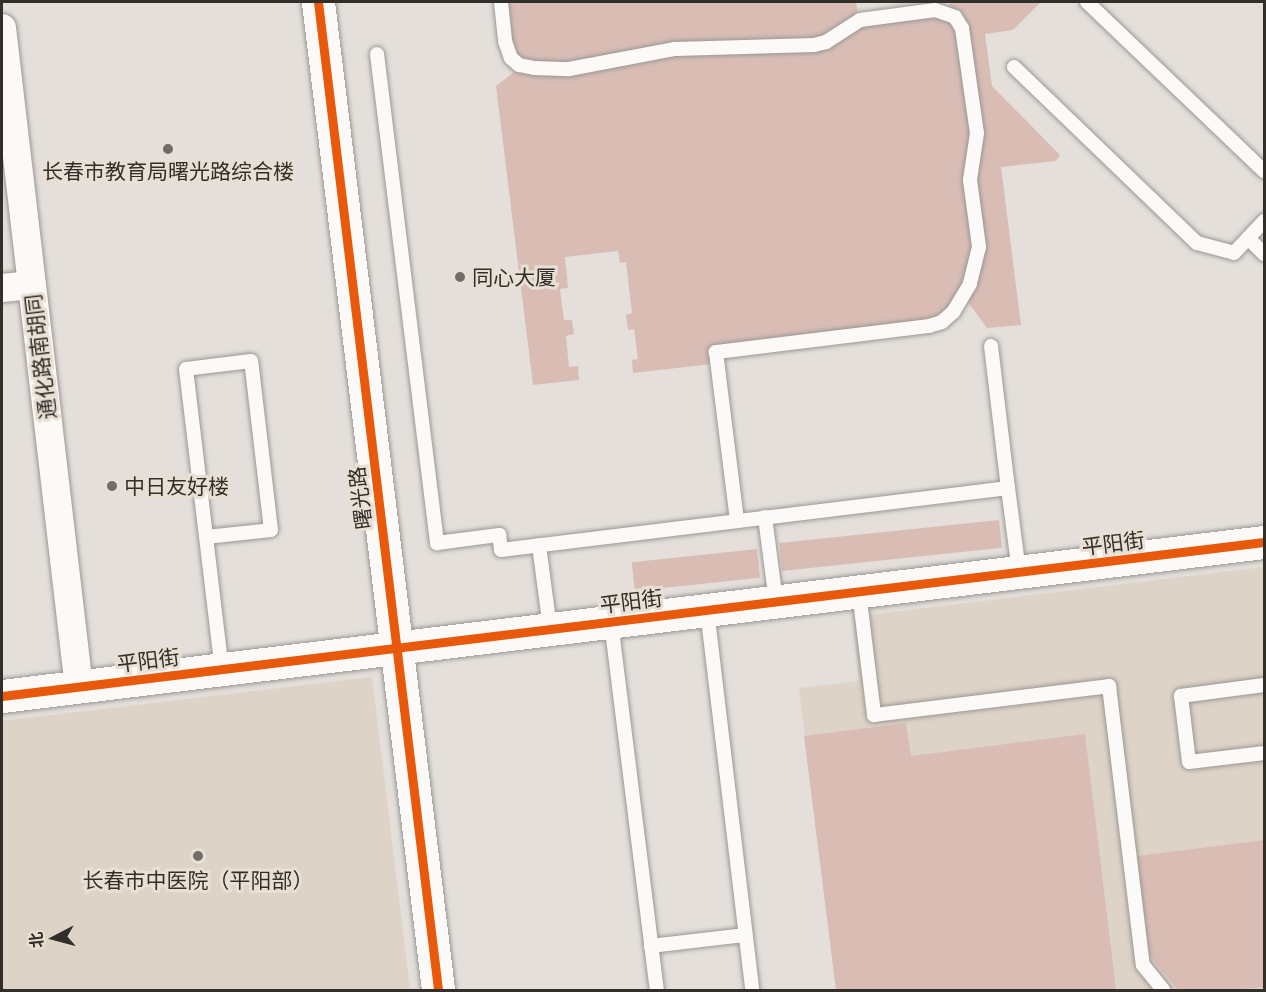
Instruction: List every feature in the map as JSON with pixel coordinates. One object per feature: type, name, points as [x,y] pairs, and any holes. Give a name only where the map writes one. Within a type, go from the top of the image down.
[{"type":"street","name":"曙光路","points":[[318,2],[438,990]]},
{"type":"street","name":"通化路南胡同","points":[[2,28],[79,687]]},
{"type":"street","points":[[2,288],[32,285]]},
{"type":"street","name":"平阳街","points":[[2,696],[1264,542]]},
{"type":"lane","points":[[501,2],[505,41],[511,58],[519,65],[534,68],[569,69],[675,49],[814,45],[826,42],[860,20],[935,10],[955,17],[962,27],[977,133],[970,180],[979,247],[970,284],[954,312],[942,322],[929,327],[716,352],[737,521]]},
{"type":"lane","points":[[1087,2],[1264,171]]},
{"type":"lane","points":[[377,54],[437,543],[499,535],[501,550],[1008,488]]},
{"type":"lane","points":[[1014,67],[1197,243],[1234,253],[1264,221]]},
{"type":"lane","points":[[1248,238],[1264,254]]},
{"type":"lane","points":[[991,346],[1019,572]]},
{"type":"lane","points":[[206,537],[271,530],[251,362],[186,369],[206,537],[222,669]]},
{"type":"lane","points":[[765,517],[776,602]]},
{"type":"lane","points":[[539,545],[550,629]]},
{"type":"lane","points":[[859,592],[874,715],[1108,686],[1143,965],[1163,990]]},
{"type":"lane","points":[[707,610],[752,990]]},
{"type":"lane","points":[[611,622],[657,990]]},
{"type":"lane","points":[[1264,685],[1181,696],[1190,762],[1264,753]]},
{"type":"lane","points":[[651,946],[745,936]]},
{"type":"shaded area","points":[[506,2],[856,2],[858,15],[824,37],[814,39],[675,43],[569,63],[535,63],[522,60],[516,55],[510,40]]},
{"type":"shaded area","points":[[950,2],[1041,2],[1013,30],[985,34],[992,86],[1060,155],[1056,161],[1001,167],[1021,325],[987,328],[968,302],[982,265],[984,248],[976,180],[982,133],[970,36],[959,13],[949,7]]},
{"type":"shaded area","points":[[935,16],[951,21],[957,30],[971,133],[973,247],[965,282],[949,308],[939,317],[927,321],[710,347],[712,364],[633,373],[632,360],[638,359],[634,329],[628,330],[626,315],[632,313],[626,262],[620,263],[618,251],[565,257],[568,288],[560,289],[564,320],[572,320],[574,334],[566,336],[569,367],[578,366],[579,380],[533,385],[496,86],[517,70],[676,54],[815,50],[862,25]]},
{"type":"shaded area","points":[[999,520],[1002,548],[782,571],[779,543]]},
{"type":"shaded area","points":[[757,549],[760,578],[635,591],[632,562]]},
{"type":"shaded area","points":[[1264,567],[1264,990],[836,990],[799,688],[859,681],[852,617]]},
{"type":"shaded area","name":"长春市中医院（平阳部）","points":[[372,677],[410,990],[2,990],[2,721]]},
{"type":"shaded area","points":[[906,723],[911,756],[1085,734],[1116,990],[836,990],[804,736]]},
{"type":"shaded area","points":[[1264,840],[1264,987],[1236,990],[1178,990],[1149,955],[1137,856]]},
{"type":"cycle path","points":[[318,2],[438,990]]},
{"type":"cycle path","points":[[2,696],[1264,542]]},
{"type":"place","name":"长春市教育局曙光路综合楼","points":[[168,149]]},
{"type":"place","name":"同心大厦","points":[[460,277]]},
{"type":"place","name":"中日友好楼","points":[[112,486]]},
{"type":"place","name":"长春市中医院（平阳部）","points":[[198,856]]}]
